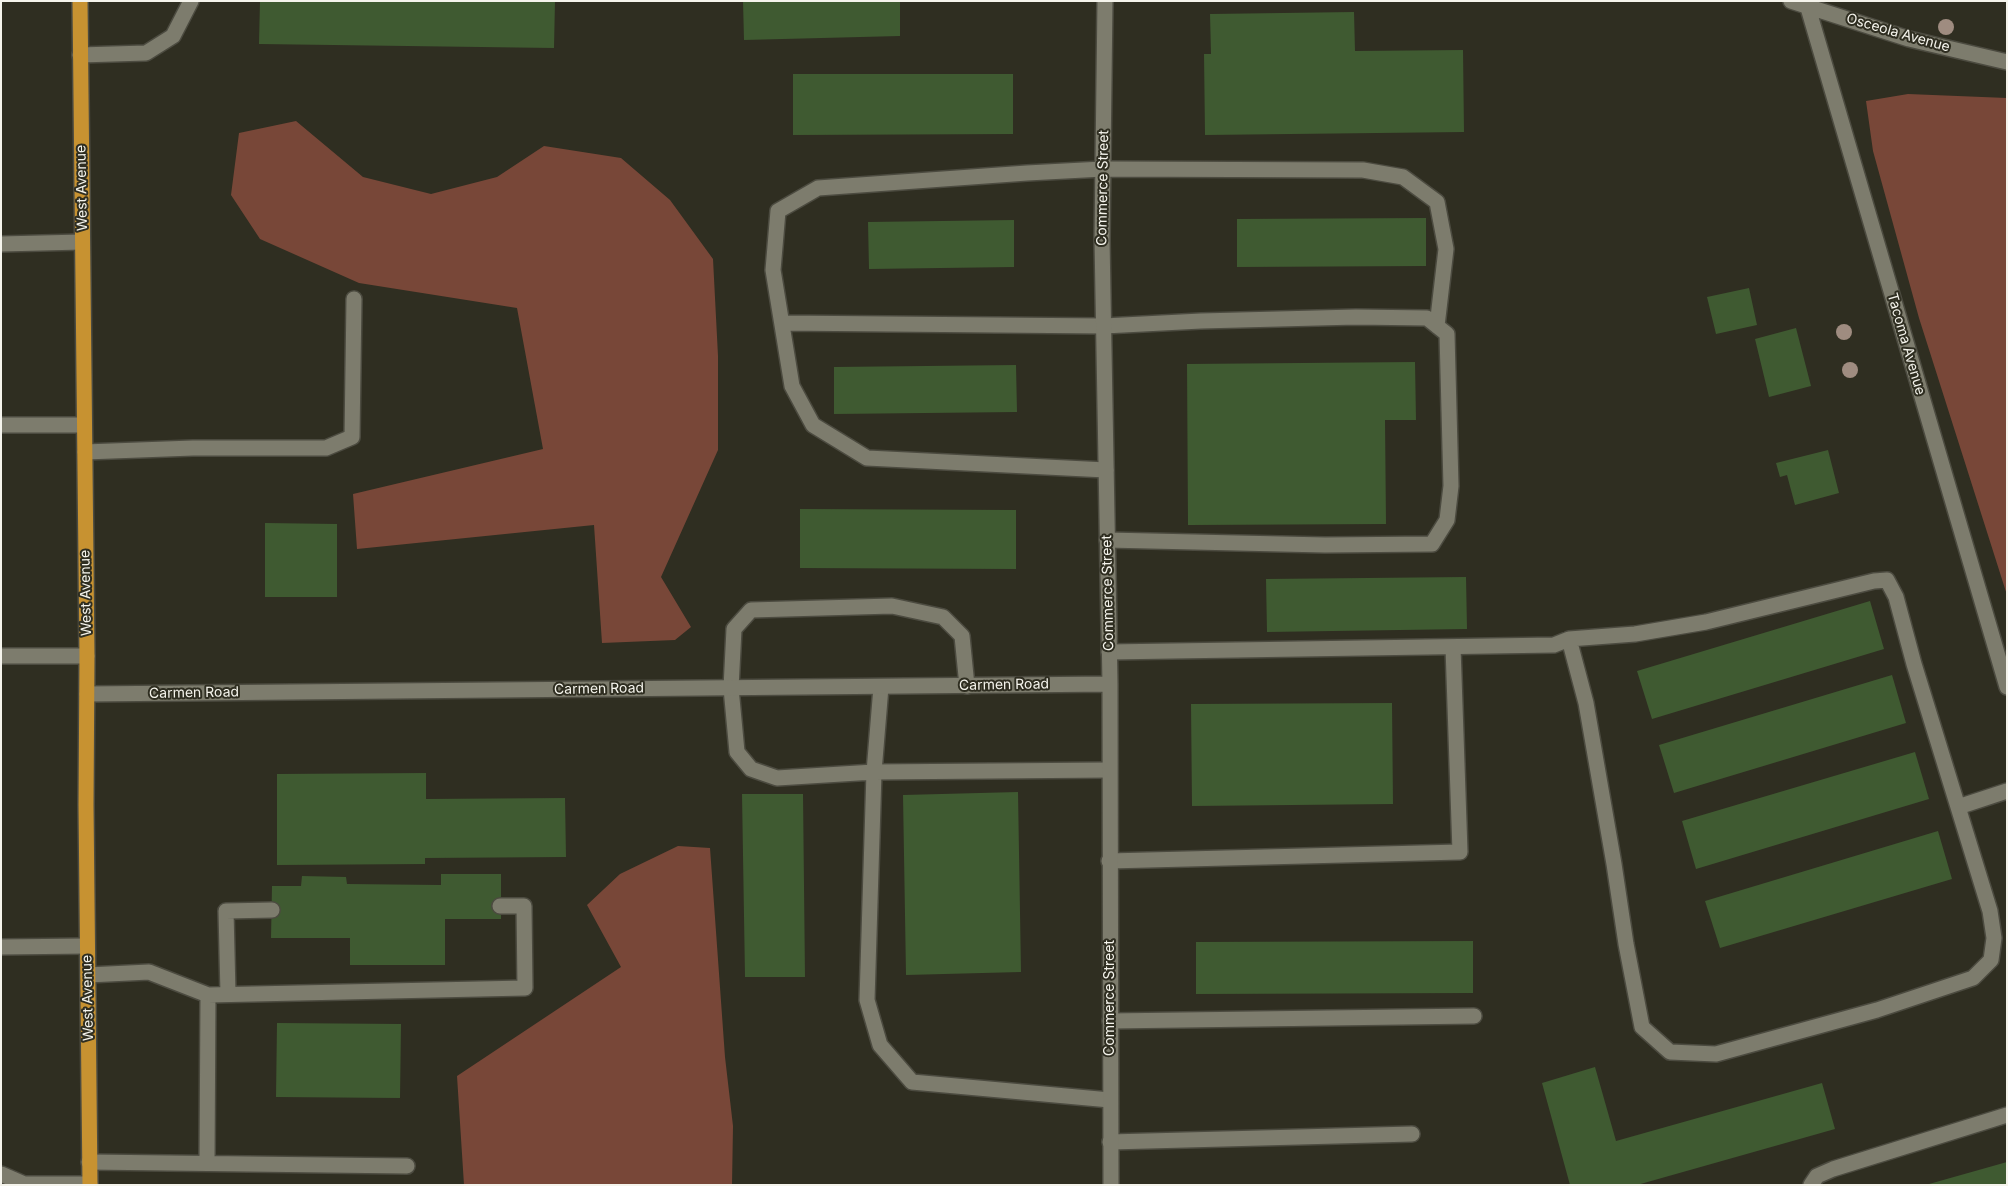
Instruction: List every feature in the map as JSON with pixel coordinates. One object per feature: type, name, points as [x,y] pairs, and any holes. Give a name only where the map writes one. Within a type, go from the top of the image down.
[{"type":"main road","name":"West Avenue","points":[[80,1],[90,1184]]},
{"type":"street","points":[[80,55],[146,53],[173,36],[190,1]]},
{"type":"street","name":"Commerce Street","points":[[1105,1],[1103,169],[1110,684],[1111,1185]]},
{"type":"street","name":"Osceola Avenue","points":[[1791,1],[1806,3],[1909,39],[2007,62]]},
{"type":"street","name":"Tacoma Avenue","points":[[1806,3],[2007,687]]},
{"type":"street","points":[[1106,470],[867,458],[813,425],[792,386],[773,270],[778,211],[818,188],[1027,173],[1103,169],[1363,170],[1403,177],[1437,202],[1446,249],[1437,326]]},
{"type":"street","points":[[1,244],[82,242]]},
{"type":"street","points":[[85,452],[193,448],[326,448],[352,437],[354,299]]},
{"type":"street","points":[[782,323],[1104,326],[1356,316],[1427,318],[1447,334],[1451,486],[1447,520],[1432,544],[1326,545],[1107,540]]},
{"type":"street","points":[[1,425],[84,425]]},
{"type":"street","points":[[1109,652],[1554,645],[1569,639],[1635,634],[1706,622],[1874,581],[1887,580],[1896,596],[1914,664],[1990,911],[1994,938],[1991,960],[1973,978],[1878,1010],[1716,1054],[1670,1052],[1642,1027],[1626,944],[1590,722],[1569,639]]},
{"type":"street","points":[[966,686],[962,636],[943,617],[892,606],[751,610],[734,629],[731,688],[737,752],[751,769],[777,778],[874,772],[1109,770]]},
{"type":"street","points":[[1109,861],[1460,852],[1453,647]]},
{"type":"street","points":[[1,656],[87,656]]},
{"type":"street","name":"Carmen Road","points":[[87,694],[1110,684]]},
{"type":"street","points":[[881,687],[874,772],[867,1000],[880,1045],[912,1082],[1110,1100]]},
{"type":"street","points":[[1958,807],[2007,791]]},
{"type":"street","points":[[88,974],[149,972],[208,995],[525,988],[524,906],[500,906]]},
{"type":"street","points":[[228,994],[226,911],[272,910]]},
{"type":"street","points":[[1,947],[87,946]]},
{"type":"street","points":[[207,1163],[208,995]]},
{"type":"street","points":[[1110,1021],[1474,1016]]},
{"type":"street","points":[[1811,1185],[1817,1176],[1833,1169],[2007,1115]]},
{"type":"street","points":[[1110,1142],[1412,1134]]},
{"type":"street","points":[[89,1162],[407,1166]]},
{"type":"street","points":[[1,1174],[24,1184],[90,1184]]},
{"type":"shaded area","points":[[1908,94],[2007,98],[2007,595],[1919,318],[1873,151],[1866,101]]},
{"type":"shaded area","points":[[296,121],[363,177],[431,194],[497,177],[544,146],[621,158],[670,200],[713,259],[718,356],[718,450],[661,577],[691,627],[675,640],[602,643],[594,525],[357,549],[353,494],[543,449],[517,308],[359,283],[260,239],[231,195],[239,133]]},
{"type":"shaded area","points":[[678,846],[710,848],[725,1057],[733,1126],[732,1185],[464,1185],[457,1076],[621,967],[587,905],[620,874]]},
{"type":"building","points":[[260,1],[555,1],[554,48],[259,44]]},
{"type":"building","points":[[743,1],[900,1],[900,36],[744,40]]},
{"type":"building","points":[[1354,12],[1355,51],[1463,50],[1464,132],[1205,135],[1204,54],[1211,54],[1210,14]]},
{"type":"building","points":[[793,74],[1013,74],[1013,134],[793,135]]},
{"type":"building","points":[[1426,218],[1426,266],[1237,267],[1237,219]]},
{"type":"building","points":[[1014,220],[1014,267],[869,269],[868,222]]},
{"type":"building","points":[[1749,288],[1757,325],[1716,334],[1707,297]]},
{"type":"building","points":[[1796,328],[1811,386],[1769,397],[1755,339]]},
{"type":"building","points":[[1415,362],[1416,420],[1385,420],[1386,524],[1188,525],[1187,364]]},
{"type":"building","points":[[1016,365],[1017,412],[834,414],[834,367]]},
{"type":"building","points":[[1828,450],[1839,493],[1795,505],[1787,475],[1780,477],[1776,463]]},
{"type":"building","points":[[800,509],[1016,510],[1016,569],[800,568]]},
{"type":"building","points":[[265,523],[337,524],[337,597],[265,597]]},
{"type":"building","points":[[1466,577],[1467,629],[1267,632],[1266,579]]},
{"type":"building","points":[[1870,601],[1884,649],[1652,719],[1637,671]]},
{"type":"building","points":[[1892,675],[1906,723],[1674,793],[1659,745]]},
{"type":"building","points":[[1392,703],[1393,804],[1192,806],[1191,704]]},
{"type":"building","points":[[1915,752],[1929,799],[1696,869],[1682,821]]},
{"type":"building","points":[[426,773],[426,799],[565,798],[566,857],[425,858],[425,864],[277,865],[277,774]]},
{"type":"building","points":[[1018,792],[1021,972],[906,975],[903,795]]},
{"type":"building","points":[[742,794],[803,794],[805,977],[745,977]]},
{"type":"building","points":[[1938,831],[1952,879],[1720,948],[1705,901]]},
{"type":"building","points":[[441,874],[501,874],[501,919],[445,919],[445,965],[350,965],[350,938],[271,938],[272,886],[301,886],[302,876],[346,877],[347,884],[441,885]]},
{"type":"building","points":[[1473,941],[1473,993],[1196,994],[1196,942]]},
{"type":"building","points":[[277,1023],[401,1024],[400,1098],[276,1097]]},
{"type":"building","points":[[1595,1067],[1616,1141],[1822,1083],[1835,1129],[1637,1185],[1570,1185],[1542,1083]]},
{"type":"building","points":[[2007,1162],[2007,1185],[1929,1185],[1929,1184]]}]
